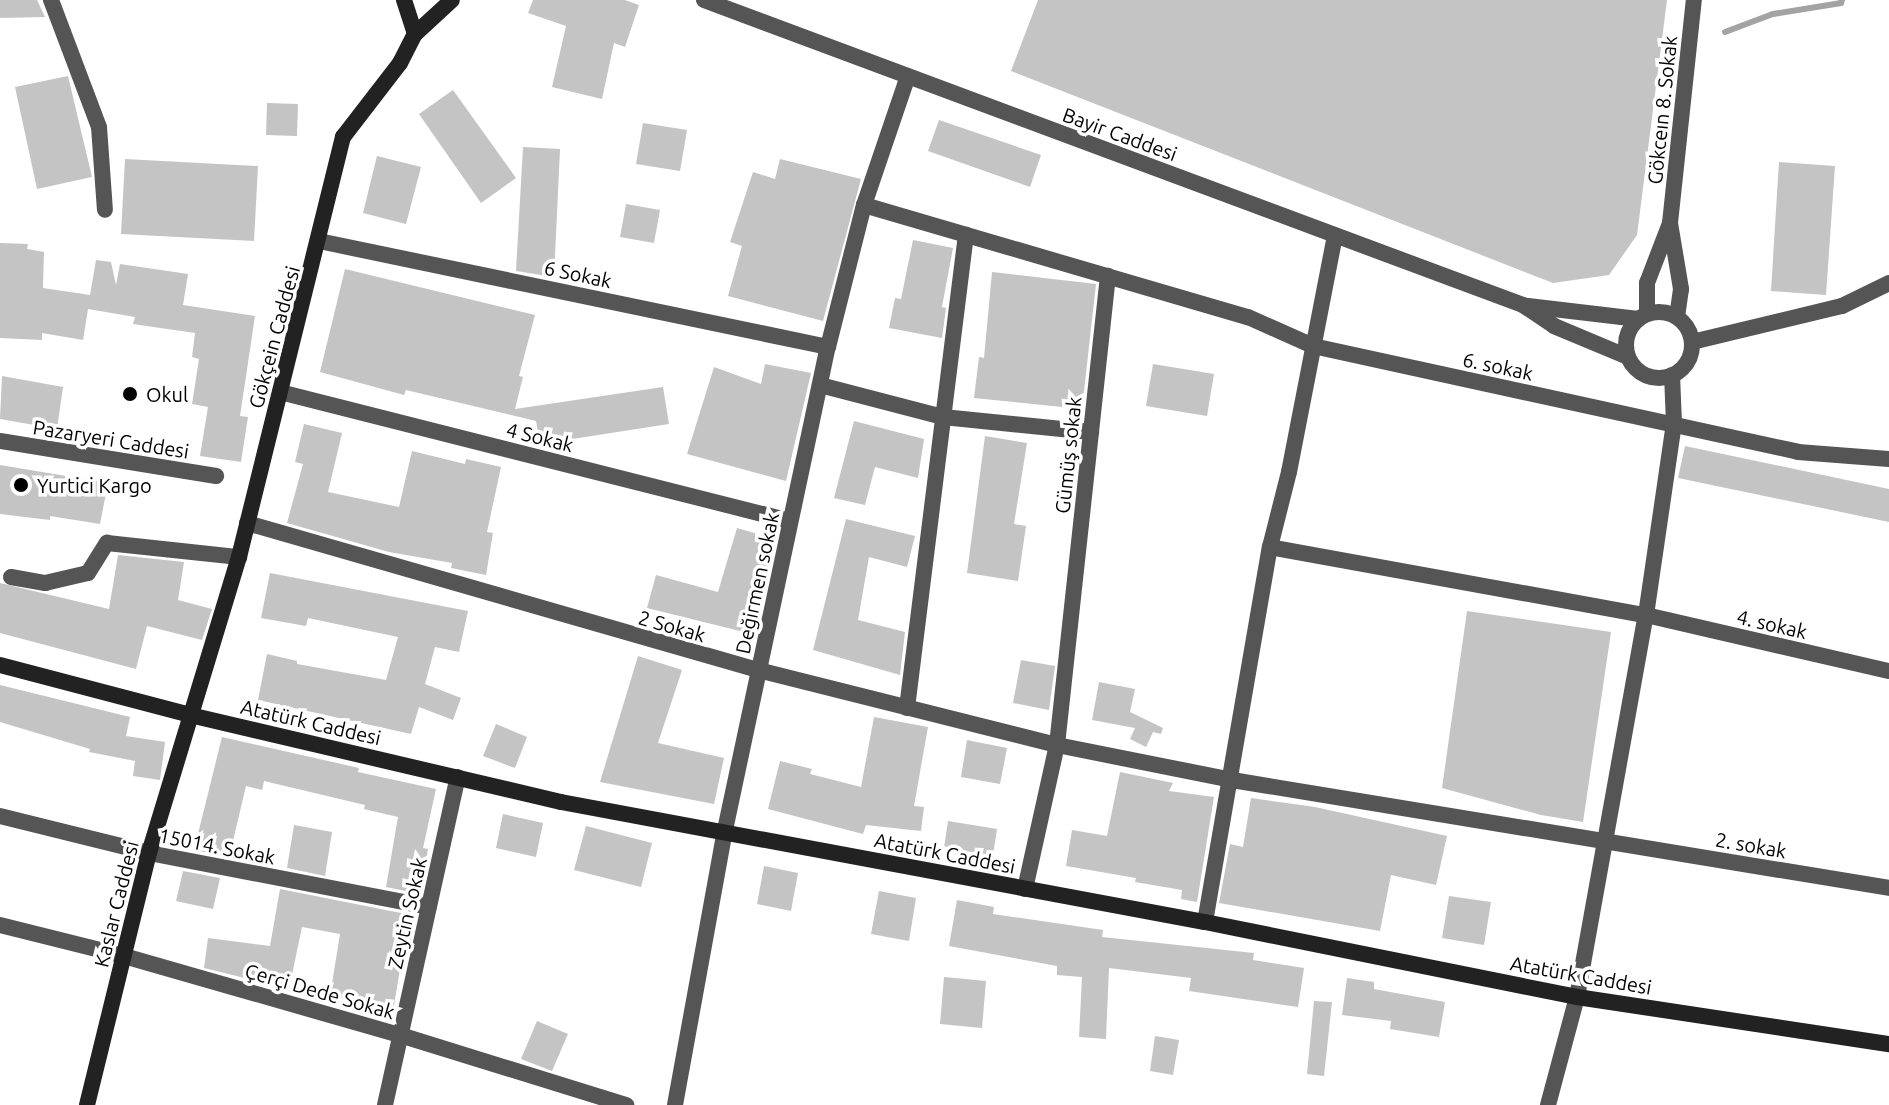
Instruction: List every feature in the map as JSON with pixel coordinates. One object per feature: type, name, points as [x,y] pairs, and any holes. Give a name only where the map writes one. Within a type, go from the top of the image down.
[{"type":"street","points":[[51,0],[99,127],[105,210]]},
{"type":"street","points":[[404,0],[415,34]]},
{"type":"street","name":"Gökçein Caddesi","points":[[190,715],[239,557],[343,137],[400,63],[415,34],[452,0]]},
{"type":"street","name":"Bayir Caddesi","points":[[704,0],[1523,305],[1554,326],[1628,357]]},
{"type":"street","name":"Gökceın 8. Sokak","points":[[1642,316],[1647,283],[1670,223],[1694,0]]},
{"type":"street","name":"Değirmen sokak","points":[[675,1105],[725,830],[828,347],[864,205],[908,76]]},
{"type":"street","points":[[864,205],[1108,276]]},
{"type":"street","name":"Gökceın 8. Sokak","points":[[1670,223],[1681,289],[1677,316]]},
{"type":"street","points":[[907,708],[966,235]]},
{"type":"street","points":[[1205,922],[1270,547],[1289,472],[1335,235]]},
{"type":"street","name":"6 Sokak","points":[[319,241],[828,347]]},
{"type":"street","name":"6. sokak","points":[[1108,276],[1248,317],[1313,346],[1798,452],[1889,459]]},
{"type":"street","name":"Gümüş sokak","points":[[1025,889],[1057,745],[1108,276]]},
{"type":"street","points":[[1692,342],[1842,306],[1889,283]]},
{"type":"street","name":"Bayir Caddesi","points":[[1523,305],[1642,316]]},
{"type":"street","points":[[1657,311],[1677,316],[1690,332],[1692,342],[1688,362],[1672,375],[1651,377],[1634,366],[1628,357],[1627,337],[1642,316],[1657,311]]},
{"type":"street","points":[[1548,1105],[1577,997],[1646,615],[1674,424],[1672,375]]},
{"type":"street","points":[[820,385],[943,417],[1091,432]]},
{"type":"street","name":"4 Sokak","points":[[280,392],[790,521]]},
{"type":"street","name":"Pazaryeri Caddesi","points":[[0,441],[216,476]]},
{"type":"street","name":"2 Sokak","points":[[247,523],[758,670],[1057,745],[1232,780]]},
{"type":"street","points":[[11,577],[45,583],[88,573],[107,543],[239,557]]},
{"type":"street","name":"4. sokak","points":[[1270,547],[1646,615],[1889,671]]},
{"type":"street","name":"Atatürk Caddesi","points":[[0,665],[190,715],[561,802],[725,830],[1205,922],[1577,997],[1889,1044]]},
{"type":"street","name":"Kaslar Caddesi","points":[[87,1105],[149,853],[190,715]]},
{"type":"street","name":"Zeytin Sokak","points":[[385,1105],[458,777]]},
{"type":"street","name":"2. sokak","points":[[1232,780],[1889,888]]},
{"type":"street","name":"15014. Sokak","points":[[0,816],[149,853],[429,907]]},
{"type":"street","name":"Çerçi Dede Sokak","points":[[0,925],[124,956],[400,1035],[626,1105]]},
{"type":"building","points":[[0,0],[37,0],[45,17],[0,18]]},
{"type":"building","points":[[533,0],[625,0],[639,5],[625,47],[614,43],[602,99],[552,87],[566,26],[528,13]]},
{"type":"building","points":[[1038,0],[1667,0],[1637,235],[1609,275],[1553,283],[1011,71]]},
{"type":"building","points":[[68,76],[92,177],[37,189],[15,87]]},
{"type":"building","points":[[453,90],[516,178],[481,203],[419,114]]},
{"type":"building","points":[[267,103],[298,104],[297,136],[266,135]]},
{"type":"building","points":[[939,120],[1041,155],[1030,187],[928,151]]},
{"type":"building","points":[[643,123],[687,130],[680,171],[636,164]]},
{"type":"building","points":[[523,147],[560,149],[554,277],[516,271]]},
{"type":"building","points":[[377,156],[421,167],[406,224],[363,213]]},
{"type":"building","points":[[125,159],[258,166],[254,241],[121,234]]},
{"type":"building","points":[[780,159],[861,179],[823,321],[728,296],[742,246],[730,242],[753,172],[775,179]]},
{"type":"building","points":[[1779,162],[1835,166],[1826,295],[1771,291]]},
{"type":"building","points":[[626,204],[660,210],[654,243],[620,237]]},
{"type":"building","points":[[913,240],[953,248],[942,307],[946,308],[942,338],[889,328],[895,298],[901,299]]},
{"type":"building","points":[[0,243],[28,244],[27,249],[44,252],[43,288],[90,295],[96,260],[111,262],[116,285],[120,264],[188,274],[183,305],[255,316],[240,416],[248,417],[241,462],[200,456],[208,407],[192,404],[199,359],[192,357],[195,333],[133,324],[135,317],[88,309],[83,340],[42,333],[42,340],[0,338]]},
{"type":"building","points":[[345,269],[535,315],[519,376],[523,377],[515,409],[663,387],[669,424],[540,444],[536,421],[406,390],[404,395],[320,372]]},
{"type":"building","points":[[992,272],[1096,284],[1082,409],[974,398],[979,357],[984,358]]},
{"type":"building","points":[[765,364],[811,373],[786,481],[687,454],[714,367],[761,384]]},
{"type":"building","points":[[1153,364],[1214,374],[1207,416],[1146,406]]},
{"type":"building","points":[[2,376],[63,387],[57,429],[0,419]]},
{"type":"building","points":[[854,421],[924,439],[918,478],[875,467],[865,505],[834,498]]},
{"type":"building","points":[[304,424],[342,433],[328,492],[399,507],[412,451],[465,464],[466,459],[501,467],[487,532],[493,533],[486,575],[451,568],[452,563],[389,552],[287,523],[303,464],[295,462]]},
{"type":"building","points":[[985,436],[1027,443],[1014,524],[1026,526],[1018,581],[967,573]]},
{"type":"building","points":[[1685,446],[1889,489],[1889,522],[1678,478]]},
{"type":"building","points":[[0,465],[108,483],[100,524],[50,516],[50,520],[0,514]]},
{"type":"building","points":[[846,519],[915,536],[907,567],[869,557],[858,620],[905,632],[900,675],[813,650]]},
{"type":"building","points":[[737,528],[775,539],[752,634],[647,608],[656,575],[718,592]]},
{"type":"building","points":[[118,555],[184,562],[178,600],[212,609],[202,640],[147,626],[136,669],[0,633],[0,583],[109,609]]},
{"type":"building","points":[[270,573],[468,611],[459,652],[435,647],[425,684],[461,698],[453,720],[419,707],[411,734],[258,700],[267,654],[297,661],[297,664],[386,680],[398,637],[308,618],[306,626],[261,618]]},
{"type":"building","points":[[1467,611],[1611,632],[1583,822],[1541,815],[1442,788]]},
{"type":"building","points":[[638,656],[682,670],[658,743],[724,758],[714,804],[600,782]]},
{"type":"building","points":[[1021,660],[1055,666],[1049,710],[1013,703]]},
{"type":"building","points":[[1099,682],[1135,689],[1130,712],[1163,728],[1161,734],[1153,732],[1146,747],[1130,739],[1135,728],[1092,720]]},
{"type":"building","points":[[0,685],[130,717],[126,736],[165,742],[160,780],[133,776],[135,761],[89,752],[90,749],[0,722]]},
{"type":"building","points":[[874,717],[928,727],[914,806],[924,807],[921,831],[866,825],[863,834],[768,809],[780,761],[812,769],[810,774],[861,787]]},
{"type":"building","points":[[496,724],[527,737],[515,768],[483,756]]},
{"type":"building","points":[[222,737],[436,789],[423,848],[428,849],[420,894],[386,887],[398,817],[364,809],[365,805],[264,781],[262,790],[246,786],[232,845],[228,844],[225,856],[194,850]]},
{"type":"building","points":[[967,740],[1007,748],[1000,784],[961,777]]},
{"type":"building","points":[[1120,772],[1173,783],[1169,791],[1214,797],[1197,902],[1181,899],[1182,890],[1135,882],[1136,878],[1066,866],[1072,830],[1107,836]]},
{"type":"building","points":[[1251,798],[1315,807],[1447,836],[1436,885],[1391,875],[1380,931],[1219,903],[1230,844],[1243,847]]},
{"type":"building","points":[[503,814],[543,823],[536,857],[496,848]]},
{"type":"building","points":[[948,821],[997,829],[993,855],[944,848]]},
{"type":"building","points":[[294,825],[332,832],[325,876],[287,868]]},
{"type":"building","points":[[586,826],[652,843],[641,887],[574,870]]},
{"type":"building","points":[[764,866],[798,873],[791,911],[757,904]]},
{"type":"building","points":[[183,871],[220,878],[213,909],[176,901]]},
{"type":"building","points":[[280,889],[416,916],[408,953],[403,952],[392,1017],[367,1012],[369,1003],[330,996],[340,934],[302,927],[289,989],[204,968],[208,938],[270,946]]},
{"type":"building","points":[[879,891],[916,898],[909,941],[871,934]]},
{"type":"building","points":[[1449,896],[1491,902],[1484,945],[1442,938]]},
{"type":"building","points":[[957,900],[994,907],[993,914],[1103,930],[1102,937],[1254,953],[1253,960],[1304,968],[1298,1007],[1189,991],[1191,978],[1109,968],[1106,1039],[1079,1037],[1082,977],[1057,975],[1057,966],[949,946]]},
{"type":"building","points":[[944,977],[986,981],[982,1028],[940,1024]]},
{"type":"building","points":[[1347,978],[1374,982],[1374,989],[1445,1002],[1439,1037],[1390,1029],[1391,1021],[1342,1015]]},
{"type":"building","points":[[1314,1001],[1332,1002],[1324,1076],[1307,1074]]},
{"type":"building","points":[[537,1021],[568,1034],[552,1071],[521,1059]]},
{"type":"building","points":[[1155,1036],[1179,1040],[1173,1075],[1150,1071]]},
{"type":"waterway","points":[[1725,32],[1773,14],[1841,3],[1842,0]]},
{"type":"place","name":"Okul","points":[[130,394]]},
{"type":"place","name":"Yurtici Kargo","points":[[21,485]]}]
